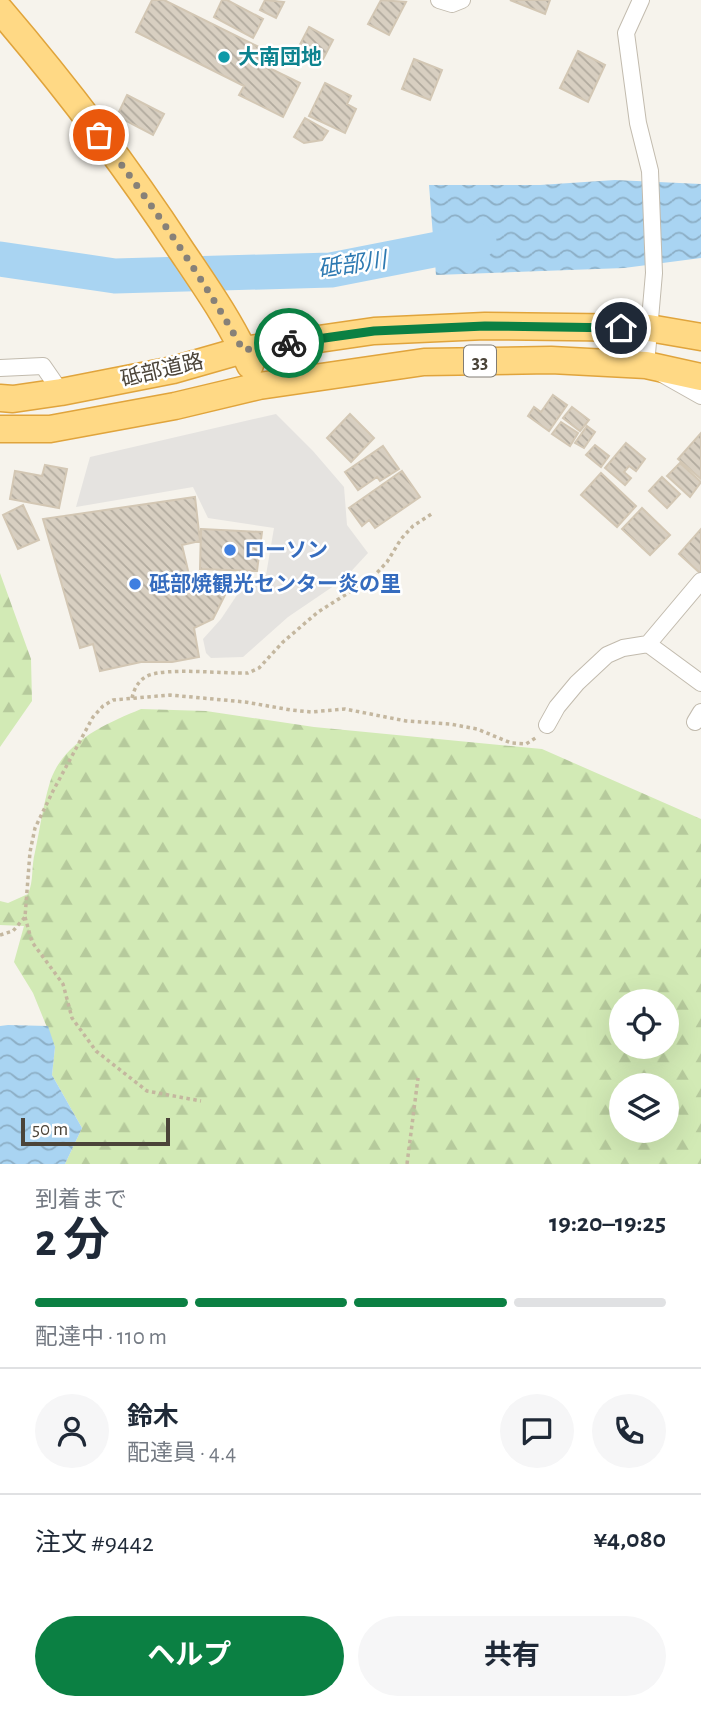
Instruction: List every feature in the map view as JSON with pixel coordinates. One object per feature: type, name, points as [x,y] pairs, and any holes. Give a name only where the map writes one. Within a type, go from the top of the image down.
[{"type":"highway","points":[[0,10],[39,56],[145,195],[220,308],[259,386]]},
{"type":"highway","name":"砥部道路","points":[[0,398],[13,399],[61,392],[173,370],[243,350],[374,331],[485,326],[649,328],[701,337]]},
{"type":"highway","name":"砥部道路","points":[[0,429],[50,429],[77,425],[259,386],[425,362],[551,360],[646,365],[701,377]]},
{"type":"street","points":[[439,0],[452,4],[463,0]]},
{"type":"street","points":[[641,0],[626,33],[638,123],[650,171],[654,273],[646,365],[701,396]]},
{"type":"street","points":[[0,368],[43,366],[61,392]]},
{"type":"street","points":[[547,724],[577,683],[607,655],[623,648],[648,644],[701,581]]},
{"type":"street","points":[[648,644],[701,683]]},
{"type":"path","points":[[132,698],[139,682],[159,673],[248,673],[260,668],[318,612],[372,578],[407,533],[433,513]]},
{"type":"path","points":[[201,1101],[147,1091],[96,1051],[72,1017],[63,984],[32,942],[25,917],[30,852],[35,828],[93,717],[103,706],[113,700],[170,695],[311,712],[345,709],[406,721],[477,729],[511,743],[526,744],[533,741],[547,724]]},
{"type":"path","points":[[0,935],[13,931],[25,917]]},
{"type":"path","points":[[407,1164],[418,1078]]},
{"type":"green space","points":[[0,573],[31,659],[32,701],[0,747]]},
{"type":"green space","points":[[141,709],[206,711],[314,727],[542,749],[701,819],[701,1164],[65,1164],[82,1128],[52,1075],[55,1047],[33,993],[14,962],[24,926],[0,925],[0,901],[8,903],[28,894],[45,799],[56,768],[75,745],[100,728]]},
{"type":"shaded area","points":[[276,414],[344,487],[347,525],[368,553],[344,579],[288,617],[243,657],[211,658],[206,653],[203,639],[221,619],[247,580],[266,575],[274,528],[208,518],[193,487],[76,507],[90,457]]},
{"type":"water","points":[[615,180],[701,184],[701,258],[624,268],[436,275],[429,185],[540,185]]},
{"type":"water","points":[[0,1026],[48,1026],[55,1047],[52,1075],[82,1128],[65,1164],[0,1164]]},
{"type":"building","name":"大南団地","points":[[152,0],[164,0],[265,50],[259,63],[300,83],[283,117],[239,95],[244,86],[136,32]]},
{"type":"building","points":[[222,0],[227,0],[263,19],[253,38],[214,17]]},
{"type":"building","points":[[265,0],[284,2],[276,18],[260,10]]},
{"type":"building","points":[[381,0],[406,2],[389,35],[368,24]]},
{"type":"building","points":[[510,0],[550,0],[545,14]]},
{"type":"building","points":[[309,27],[333,40],[319,67],[295,54]]},
{"type":"building","points":[[578,51],[605,65],[588,102],[560,88]]},
{"type":"building","points":[[414,59],[442,70],[430,100],[402,89]]},
{"type":"building","points":[[325,83],[351,96],[347,104],[356,109],[345,133],[309,116]]},
{"type":"building","points":[[127,95],[164,114],[153,135],[117,116]]},
{"type":"building","points":[[305,118],[328,131],[322,140],[304,143],[294,137]]},
{"type":"building","points":[[553,395],[567,405],[549,431],[528,416],[534,407],[541,412]]},
{"type":"building","points":[[572,407],[589,420],[580,431],[563,418]]},
{"type":"building","points":[[350,414],[374,438],[351,462],[327,438]]},
{"type":"building","points":[[561,422],[578,433],[570,446],[552,434]]},
{"type":"building","points":[[587,426],[595,432],[584,448],[575,443]]},
{"type":"building","points":[[701,433],[701,479],[678,459]]},
{"type":"building","points":[[626,443],[645,459],[636,471],[629,466],[624,472],[631,478],[625,485],[605,468]]},
{"type":"building","points":[[595,445],[609,456],[601,467],[586,455]]},
{"type":"building","points":[[383,446],[399,469],[380,481],[377,477],[358,490],[345,472]]},
{"type":"building","points":[[680,463],[701,482],[690,497],[667,476]]},
{"type":"building","points":[[45,465],[67,469],[59,508],[10,499],[15,471],[42,476]]},
{"type":"building","points":[[402,471],[420,497],[375,528],[369,520],[362,526],[349,508]]},
{"type":"building","points":[[601,473],[636,506],[617,527],[581,495]]},
{"type":"building","points":[[662,477],[680,494],[667,508],[649,491]]},
{"type":"building","name":"砥部焼観光センター炎の里","points":[[195,497],[200,541],[182,545],[190,579],[228,589],[213,619],[194,628],[199,657],[172,662],[141,662],[100,671],[93,644],[80,648],[43,519]]},
{"type":"building","points":[[23,505],[39,540],[18,549],[3,515]]},
{"type":"building","points":[[642,508],[670,535],[650,555],[622,529]]},
{"type":"building","name":"ローソン","points":[[201,529],[262,532],[257,571],[200,569]]},
{"type":"building","points":[[701,529],[701,572],[700,573],[679,554]]},
{"type":"waterway","name":"砥部川","points":[[0,259],[115,276],[331,270],[479,241]]},
{"type":"way so far","points":[[99,135],[145,195],[220,308],[243,350],[289,343]]},
{"type":"place","name":"大南団地","points":[[224,57]]},
{"type":"place","name":"ローソン","points":[[230,550]]},
{"type":"place","name":"砥部焼観光センター炎の里","points":[[135,584]]},
{"type":"route","points":[[289,343],[374,331],[485,326],[621,328]]}]
